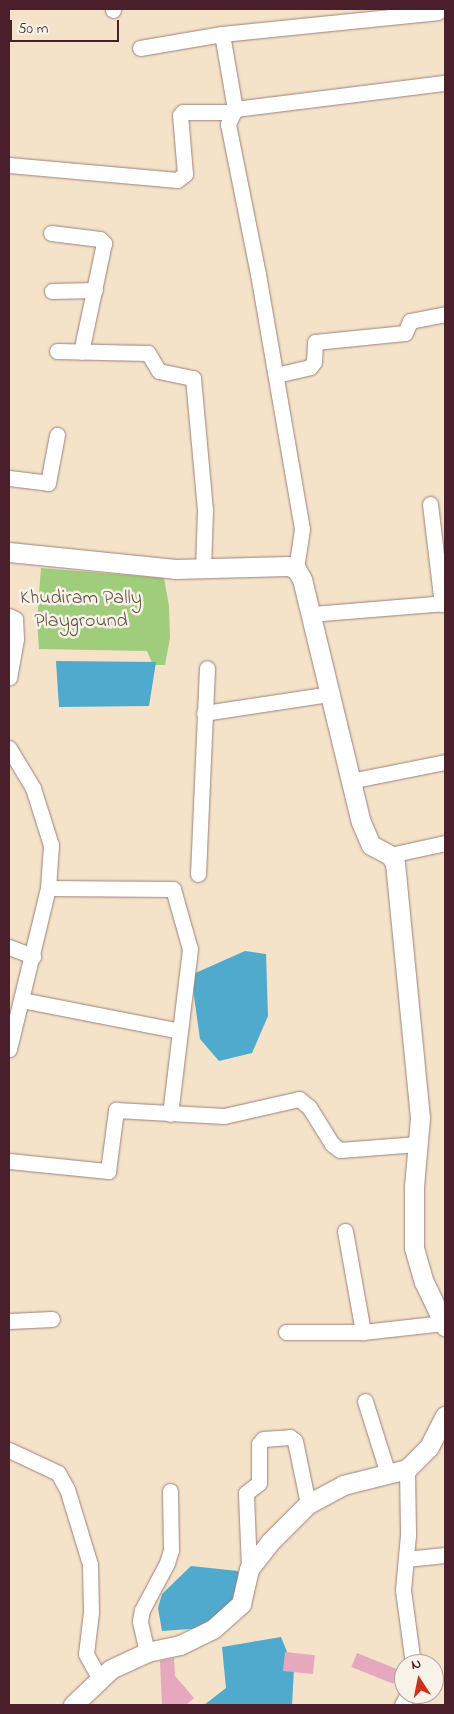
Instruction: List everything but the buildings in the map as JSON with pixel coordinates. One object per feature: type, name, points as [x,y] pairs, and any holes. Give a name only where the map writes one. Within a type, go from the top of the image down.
[{"type":"street","points":[[140,48],[222,34],[437,12],[442,9]]},
{"type":"street","points":[[222,34],[234,111],[228,124],[276,375],[302,529],[296,569],[311,614],[350,781],[371,845],[390,855],[445,843]]},
{"type":"street","points":[[9,165],[176,180],[184,174],[180,115],[183,112],[234,111],[445,82]]},
{"type":"street","points":[[51,233],[100,238],[104,243],[81,352]]},
{"type":"street","points":[[52,290],[95,290]]},
{"type":"street","points":[[276,375],[310,368],[314,362],[315,342],[405,333],[410,321],[445,314]]},
{"type":"street","points":[[57,351],[148,353],[159,371],[193,378],[203,472],[203,568]]},
{"type":"street","points":[[9,478],[48,483],[58,435]]},
{"type":"street","points":[[311,614],[444,604],[430,504]]},
{"type":"street","points":[[9,552],[175,569],[268,566],[296,569]]},
{"type":"street","points":[[9,616],[15,619],[16,639],[9,677]]},
{"type":"street","points":[[198,874],[206,668]]},
{"type":"street","points":[[204,713],[330,694]]},
{"type":"street","points":[[9,748],[33,788],[51,845],[48,888],[33,956],[9,1048]]},
{"type":"street","points":[[350,781],[445,762]]},
{"type":"street","points":[[286,1332],[363,1332],[444,1324],[424,1282],[414,1248],[414,1186],[420,1118],[398,880],[390,855]]},
{"type":"street","points":[[48,888],[173,889],[190,949],[170,1114]]},
{"type":"street","points":[[9,947],[33,956]]},
{"type":"street","points":[[22,1000],[180,1031]]},
{"type":"street","points":[[9,1162],[108,1171],[116,1110],[224,1116],[298,1099],[308,1107],[332,1144],[340,1150],[418,1144]]},
{"type":"street","points":[[345,1231],[363,1332]]},
{"type":"street","points":[[9,1320],[52,1320]]},
{"type":"street","points":[[365,1401],[388,1474]]},
{"type":"street","points":[[249,1569],[271,1541],[308,1504],[342,1485],[407,1469],[429,1447],[445,1416]]},
{"type":"street","points":[[73,1705],[101,1682],[111,1669],[147,1652],[180,1644],[213,1629],[241,1604],[249,1569],[246,1493],[259,1483],[259,1444],[263,1439],[290,1437],[295,1441],[308,1504]]},
{"type":"street","points":[[9,1450],[58,1473],[68,1489],[90,1564],[91,1612],[86,1654],[101,1682]]},
{"type":"street","points":[[407,1469],[406,1559],[403,1590],[412,1654]]},
{"type":"street","points":[[147,1652],[140,1621],[142,1610],[167,1563],[171,1550],[170,1491]]},
{"type":"street","points":[[406,1559],[445,1555]]},
{"type":"green space","name":"Khudiram Pally Playground","points":[[41,568],[164,578],[169,606],[170,638],[165,665],[153,665],[147,651],[39,649],[37,620]]},
{"type":"water","points":[[56,661],[156,662],[149,706],[59,707]]},
{"type":"water","points":[[245,951],[266,954],[268,1016],[252,1053],[219,1061],[200,1039],[191,975]]},
{"type":"water","points":[[191,1566],[238,1571],[240,1588],[232,1608],[204,1628],[162,1631],[158,1608],[162,1594]]},
{"type":"water","points":[[281,1637],[294,1669],[292,1705],[204,1705],[226,1688],[222,1647]]}]
